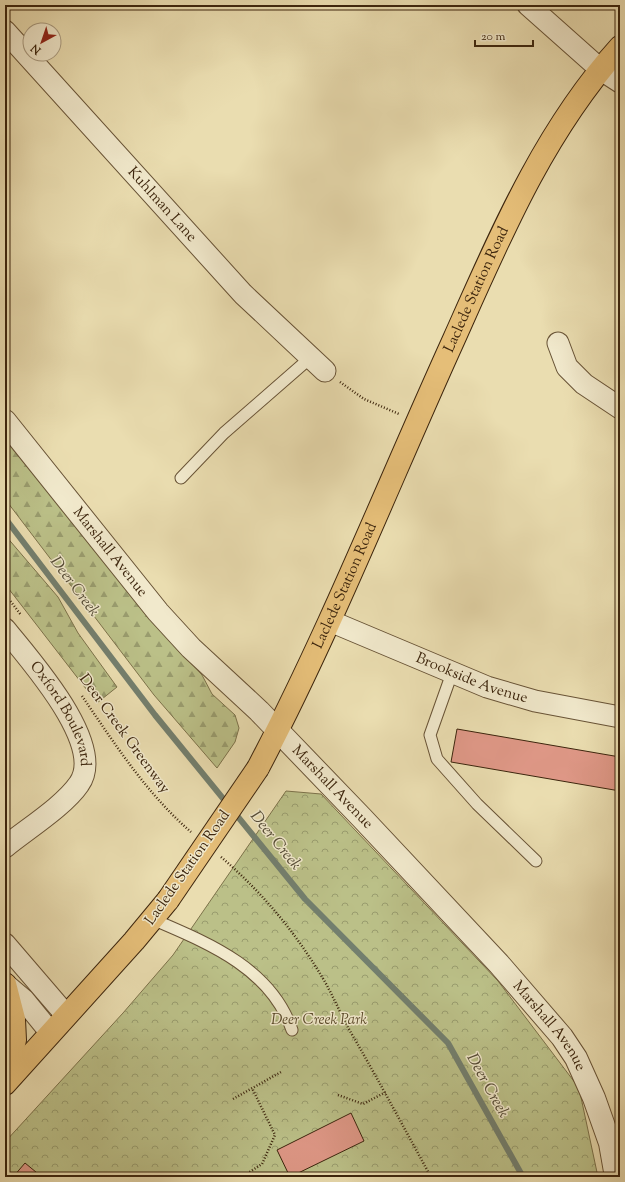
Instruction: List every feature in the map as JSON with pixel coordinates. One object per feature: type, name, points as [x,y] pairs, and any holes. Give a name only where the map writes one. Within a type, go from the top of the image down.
[{"type":"main road","name":"Laclede Station Road","points":[[5,1084],[168,900],[258,768],[330,621],[505,224],[536,165],[572,107],[600,69],[620,47]]},
{"type":"main road","points":[[5,984],[14,1019],[15,1040],[5,1081]]},
{"type":"street","points":[[528,5],[600,69],[620,82]]},
{"type":"street","name":"Kuhlman Lane","points":[[5,31],[243,294],[325,371]]},
{"type":"street","points":[[558,343],[567,367],[584,384],[620,408]]},
{"type":"street","name":"Marshall Avenue","points":[[5,421],[158,612],[191,648],[260,710],[277,730],[499,964],[562,1037],[576,1058],[594,1098],[615,1138],[616,1177]]},
{"type":"street","name":"Brookside Avenue","points":[[330,621],[487,687],[534,701],[620,717]]},
{"type":"street","name":"Oxford Boulevard","points":[[5,629],[52,688],[68,713],[86,756],[85,772],[80,783],[70,795],[5,847]]},
{"type":"street","points":[[5,944],[66,1015]]},
{"type":"street","points":[[5,984],[24,1000],[50,1032]]},
{"type":"lane","points":[[181,478],[224,433],[310,358]]},
{"type":"lane","points":[[452,673],[430,735],[437,759],[477,804],[536,861]]},
{"type":"lane","points":[[152,919],[206,943],[246,967],[269,990],[288,1018],[292,1030]]},
{"type":"path","points":[[325,371],[364,399],[417,421]]},
{"type":"path","points":[[5,594],[23,616]]},
{"type":"path","name":"Deer Creek Greenway","points":[[78,690],[136,773],[161,803],[197,837]]},
{"type":"path","points":[[220,856],[251,884],[282,918],[325,982],[349,1030],[386,1092],[431,1177]]},
{"type":"path","points":[[233,1099],[281,1072]]},
{"type":"path","points":[[242,1177],[262,1164],[275,1135],[252,1088]]},
{"type":"path","points":[[338,1095],[362,1104],[386,1092]]},
{"type":"green space","points":[[5,439],[155,624],[202,675],[212,694],[235,715],[239,728],[235,742],[217,768],[154,695],[5,499]]},
{"type":"green space","points":[[5,535],[58,597],[78,633],[117,687],[97,703],[5,584]]},
{"type":"green space","name":"Deer Creek Park","points":[[286,791],[321,794],[498,981],[579,1088],[598,1177],[5,1177],[5,1142],[123,1013],[173,955]]},
{"type":"building","points":[[457,729],[620,757],[620,791],[451,762]]},
{"type":"building","points":[[351,1113],[364,1141],[290,1177],[277,1150]]},
{"type":"building","points":[[25,1163],[42,1177],[13,1177]]},
{"type":"waterway","name":"Deer Creek","points":[[5,518],[155,715],[305,899],[448,1043],[523,1177]]}]
